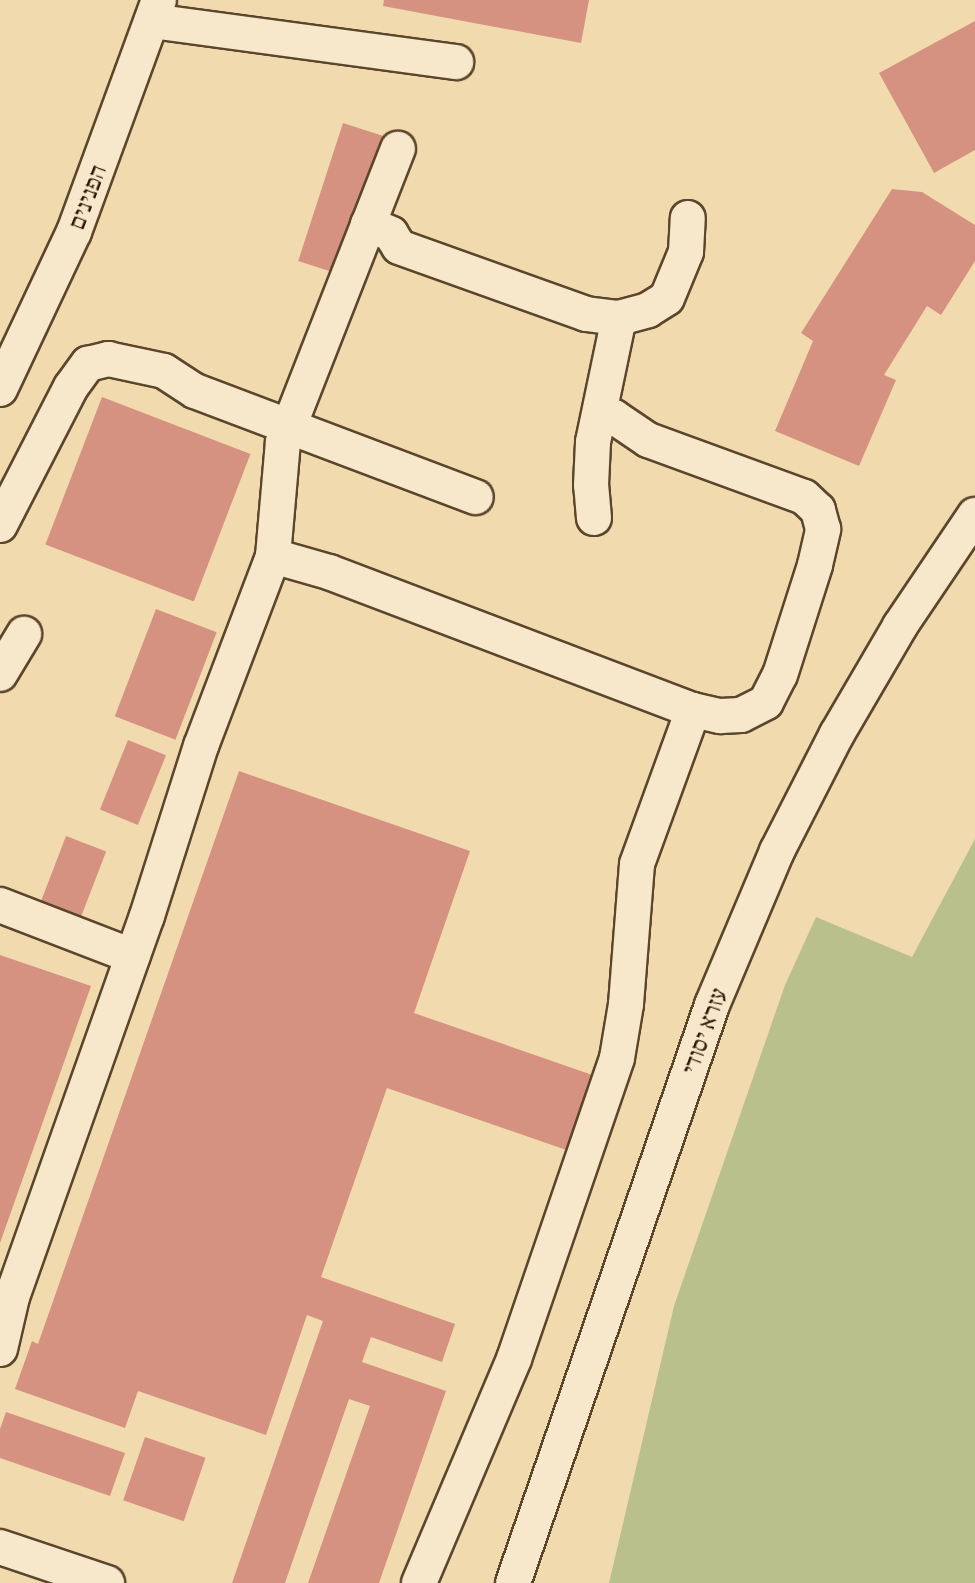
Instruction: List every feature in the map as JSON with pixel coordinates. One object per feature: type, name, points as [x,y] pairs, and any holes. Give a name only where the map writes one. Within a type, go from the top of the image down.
[{"type":"street","points":[[156,10],[456,62]]},
{"type":"street","name":"הפנינים","points":[[2,382],[74,232],[156,10]]},
{"type":"street","points":[[2,1339],[12,1297],[132,956],[201,746],[273,556],[283,442],[398,149]]},
{"type":"street","points":[[368,224],[391,234],[399,247],[586,314],[619,318],[648,310],[667,298],[686,252],[688,218]]},
{"type":"street","points":[[594,518],[591,460],[619,318]]},
{"type":"street","points":[[0,525],[71,387],[88,364],[108,359],[164,371],[195,391],[476,497]]},
{"type":"street","points":[[273,556],[329,572],[693,710],[720,716],[741,715],[766,702],[780,675],[815,565],[823,529],[818,510],[794,493],[648,440],[614,417],[599,416]]},
{"type":"street","name":"עזרא יסודי","points":[[513,1583],[712,1005],[777,851],[837,734],[900,626],[975,515]]},
{"type":"street","points":[[0,674],[24,634]]},
{"type":"street","points":[[419,1583],[514,1359],[617,1058],[637,864],[693,710]]},
{"type":"street","points":[[0,905],[132,956]]},
{"type":"street","points":[[0,1547],[107,1583]]},
{"type":"green space","points":[[975,839],[975,1583],[609,1583],[674,1306],[785,985],[816,917],[912,957]]},
{"type":"building","points":[[384,0],[589,0],[581,43],[383,6]]},
{"type":"building","points":[[975,21],[975,150],[934,173],[879,73]]},
{"type":"building","points":[[343,123],[385,137],[340,274],[298,261]]},
{"type":"building","points":[[892,189],[922,192],[975,225],[975,261],[941,315],[927,306],[884,375],[896,380],[859,466],[775,431],[813,341],[801,333]]},
{"type":"building","points":[[102,397],[250,454],[194,601],[45,545]]},
{"type":"building","points":[[156,609],[217,632],[175,740],[115,716]]},
{"type":"building","points":[[128,740],[166,755],[138,825],[100,810]]},
{"type":"building","points":[[239,771],[470,851],[414,1013],[601,1078],[575,1153],[387,1088],[321,1277],[455,1324],[442,1362],[371,1337],[362,1362],[446,1391],[379,1583],[308,1583],[370,1406],[349,1399],[285,1583],[232,1583],[323,1321],[307,1315],[266,1435],[138,1391],[125,1428],[15,1389],[32,1341],[38,1344]]},
{"type":"building","points":[[66,836],[106,851],[79,922],[39,907]]},
{"type":"building","points":[[0,955],[91,986],[0,1243]]},
{"type":"building","points":[[6,1412],[125,1453],[110,1496],[0,1458],[0,1429]]},
{"type":"building","points":[[145,1437],[206,1458],[184,1521],[123,1500]]}]
